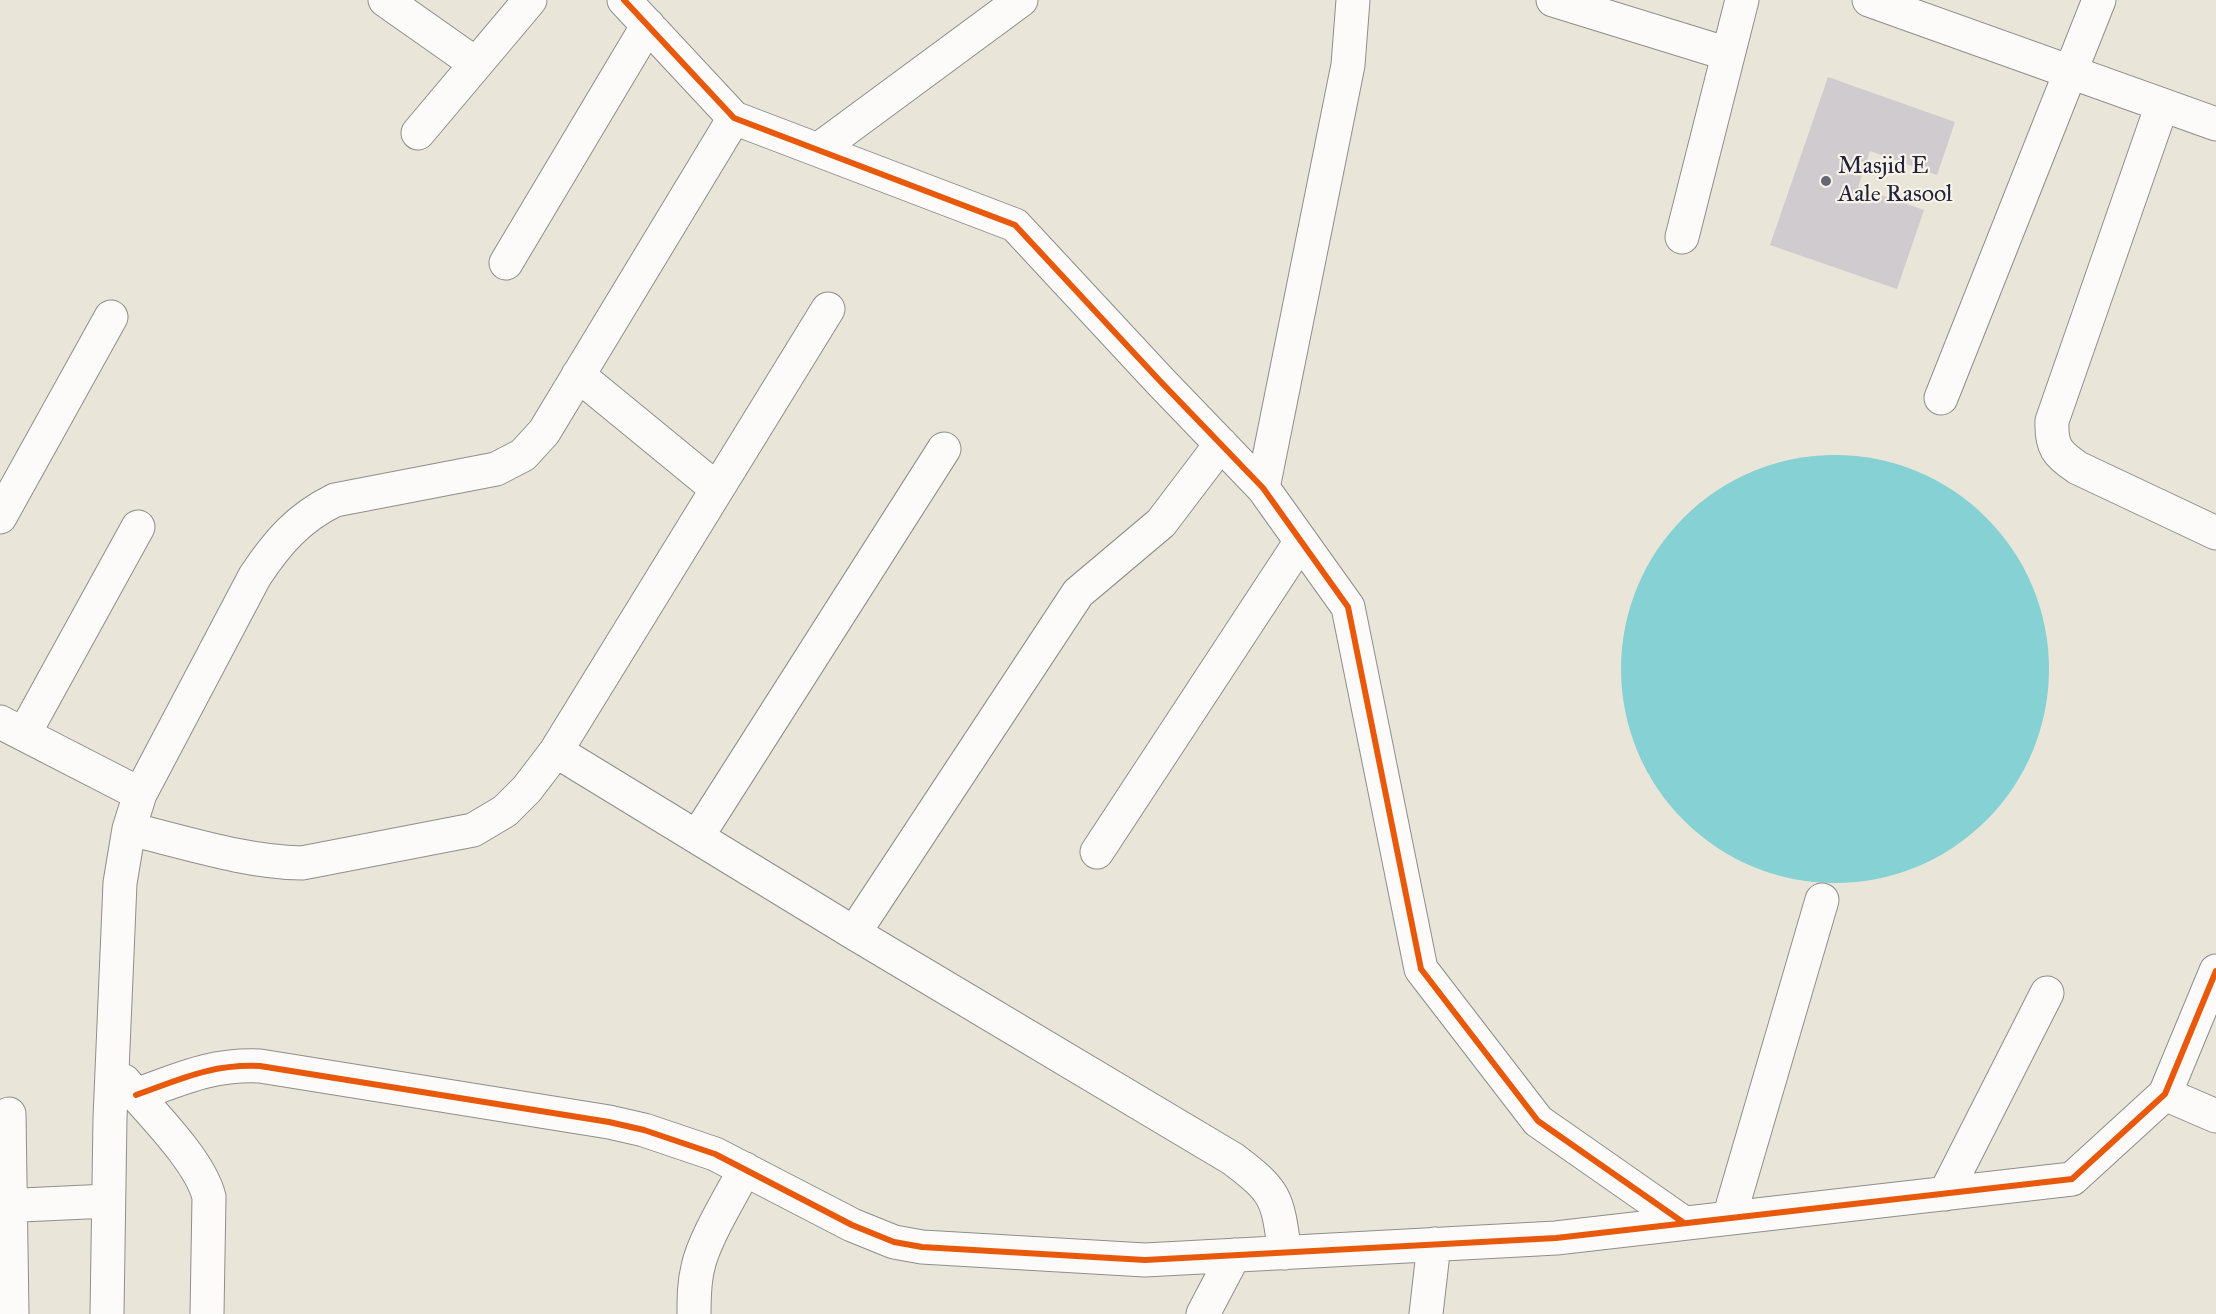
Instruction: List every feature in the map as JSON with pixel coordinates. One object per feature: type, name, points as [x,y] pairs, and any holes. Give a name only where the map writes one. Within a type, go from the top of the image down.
[{"type":"street","points":[[385,0],[476,64]]},
{"type":"street","points":[[418,133],[530,0]]},
{"type":"street","points":[[819,149],[1021,0]]},
{"type":"street","points":[[1263,488],[1348,65],[1353,0]]},
{"type":"street","points":[[1553,0],[1728,54]]},
{"type":"street","points":[[1682,237],[1742,0]]},
{"type":"street","points":[[1869,0],[2216,124]]},
{"type":"street","points":[[1941,398],[2099,0]]},
{"type":"street","points":[[506,263],[636,8],[734,118],[1015,225],[1263,488],[1348,607],[1421,969],[1538,1121],[1684,1223]]},
{"type":"street","points":[[2162,105],[2052,421],[2051,437],[2060,456],[2078,468],[2216,532]]},
{"type":"street","points":[[107,1314],[112,1067],[120,883],[129,829],[140,794],[255,576],[271,553],[295,526],[314,510],[335,500],[496,469],[523,455],[544,432],[734,118]]},
{"type":"street","points":[[129,829],[249,858],[276,863],[302,863],[473,830],[506,811],[527,789],[556,751],[828,309]]},
{"type":"street","points":[[0,518],[111,317]]},
{"type":"street","points":[[578,375],[717,489]]},
{"type":"street","points":[[854,933],[1078,593],[1161,523],[1221,444]]},
{"type":"street","points":[[697,837],[944,449]]},
{"type":"street","points":[[138,527],[12,728],[140,794]]},
{"type":"street","points":[[1097,852],[1301,541]]},
{"type":"street","points":[[556,751],[854,933],[1233,1159],[1257,1177],[1274,1195],[1279,1211],[1285,1253]]},
{"type":"street","points":[[1729,1218],[1822,900]]},
{"type":"street","points":[[136,1095],[207,1070],[235,1065],[260,1066],[609,1122],[683,1142],[715,1154],[875,1236],[922,1247],[1145,1260],[1285,1253],[1556,1238],[2072,1179],[2165,1094],[2214,982]]},
{"type":"street","points":[[1945,1194],[2047,993]]},
{"type":"street","points":[[112,1067],[194,1164],[205,1183],[208,1197],[207,1314]]},
{"type":"street","points":[[2165,1094],[2216,1116]]},
{"type":"street","points":[[9,1114],[5,1205],[12,1314]]},
{"type":"street","points":[[694,1314],[698,1265],[705,1245],[745,1169]]},
{"type":"street","points":[[5,1205],[108,1201]]},
{"type":"street","points":[[1426,1314],[1434,1244]]},
{"type":"street","points":[[1203,1314],[1234,1255]]},
{"type":"water","points":[[1835,455],[1877,459],[1917,472],[1954,491],[1986,518],[2013,550],[2032,587],[2045,627],[2049,669],[2045,711],[2032,751],[2013,788],[1986,820],[1954,847],[1917,866],[1877,879],[1835,883],[1793,879],[1753,866],[1716,847],[1684,820],[1657,788],[1638,751],[1625,711],[1621,669],[1625,627],[1638,587],[1657,550],[1684,518],[1716,491],[1753,472],[1793,459]]},
{"type":"building","name":"Masjid E Aale Rasool","points":[[1828,77],[1955,122],[1937,175],[1870,151],[1858,187],[1924,210],[1897,289],[1770,245]]},
{"type":"cycle path","points":[[624,0],[734,118],[1015,225],[1263,488],[1348,607],[1421,969],[1538,1121],[1684,1223]]},
{"type":"cycle path","points":[[136,1095],[211,1070],[260,1066],[609,1122],[644,1130],[715,1154],[852,1225],[894,1242],[922,1247],[1145,1260],[1556,1238],[2072,1179],[2165,1094],[2216,971]]},
{"type":"place","name":"Masjid E Aale Rasool","points":[[1826,181]]}]
